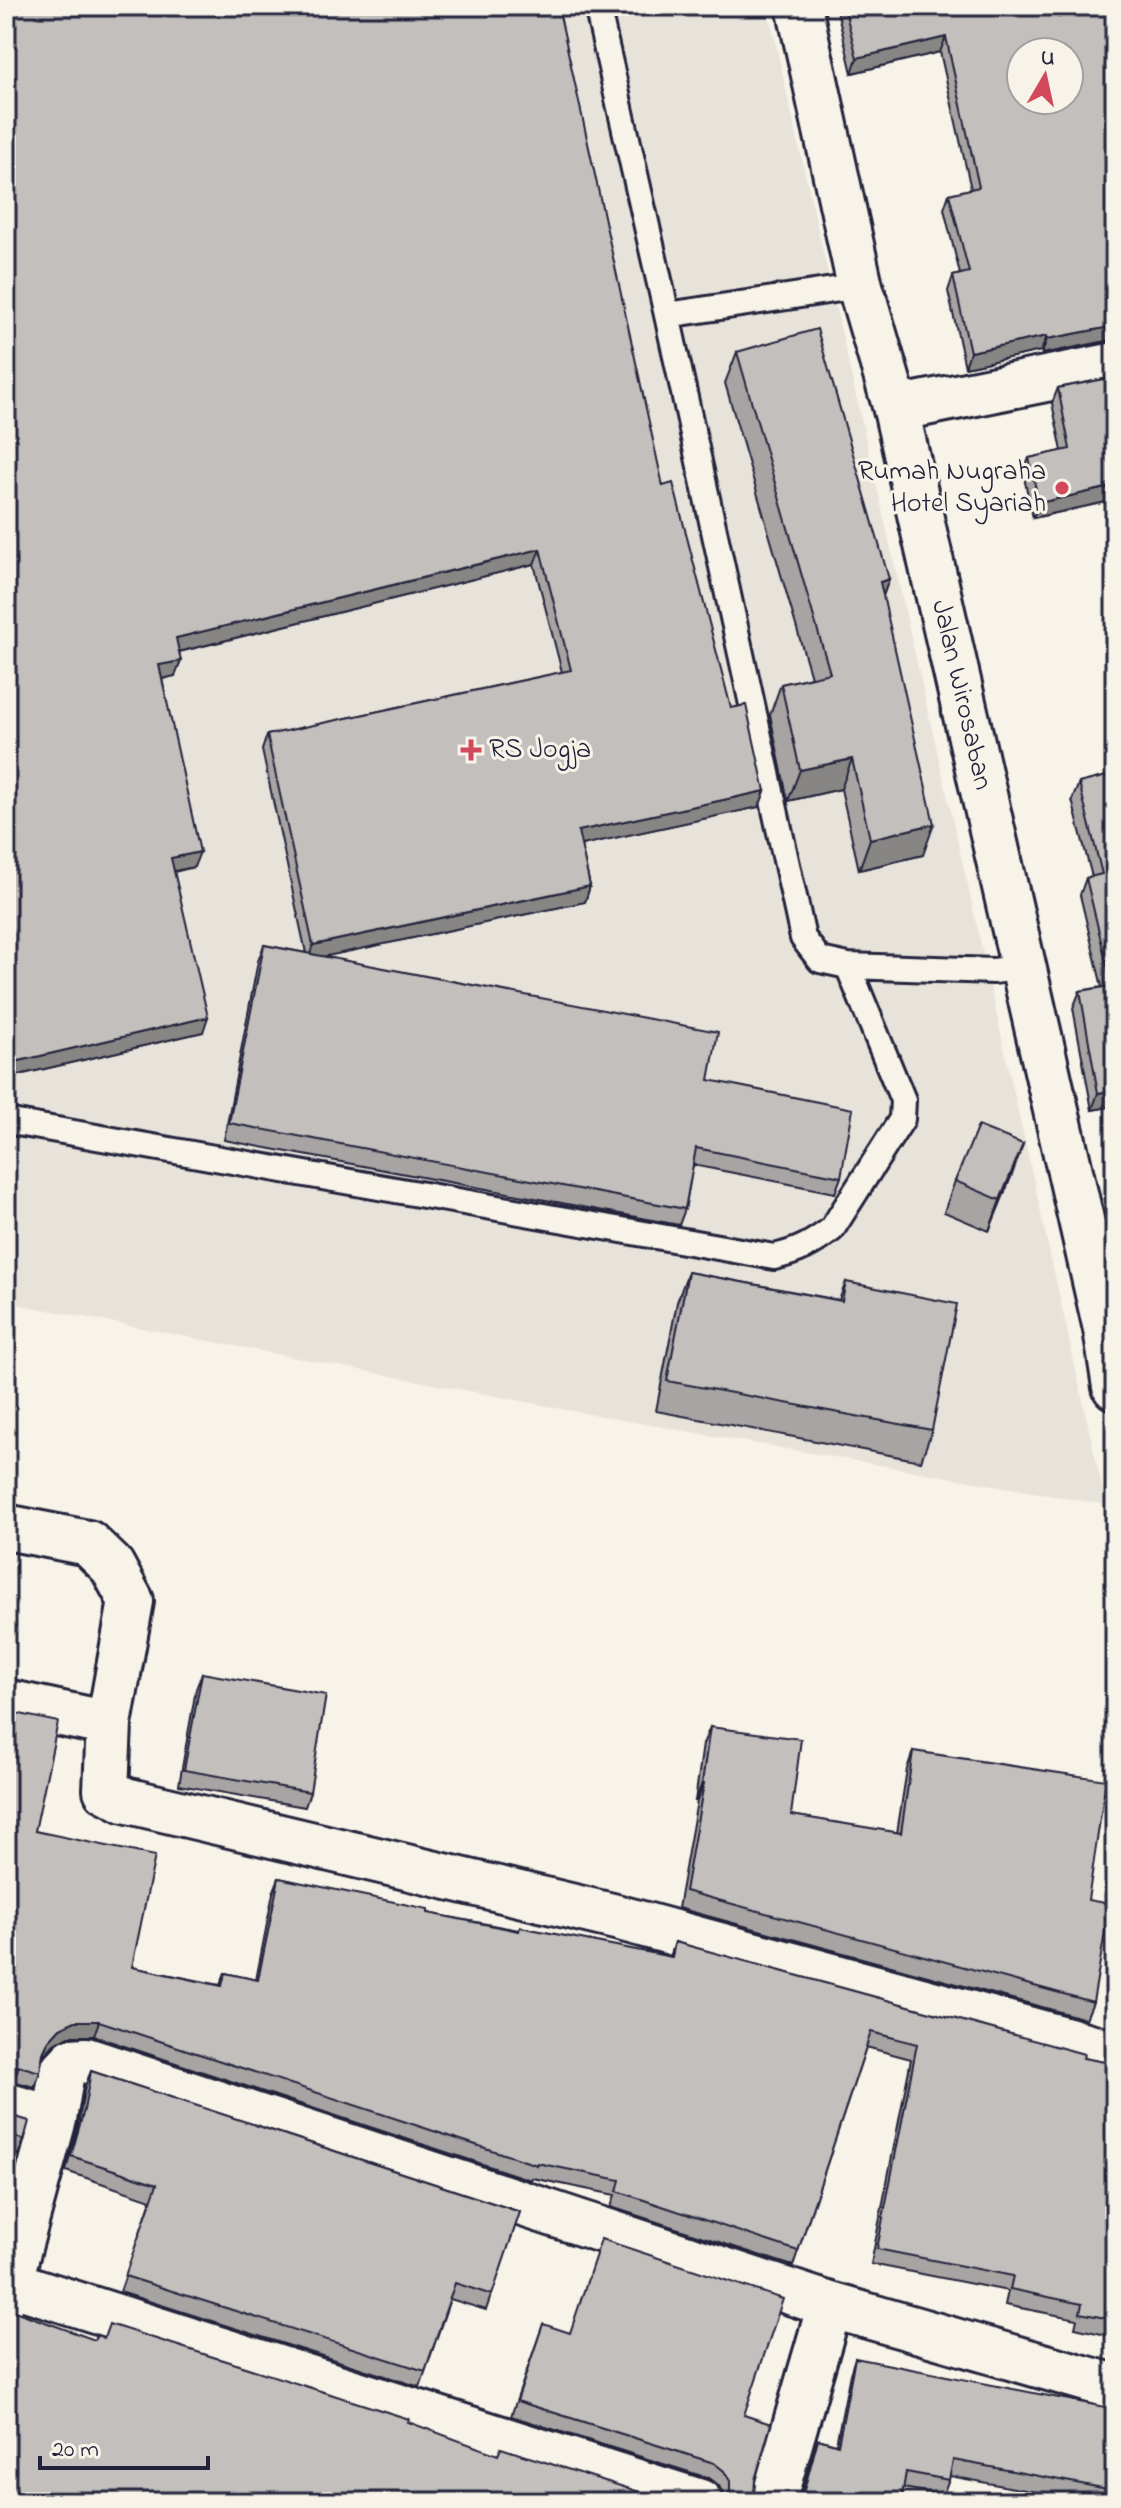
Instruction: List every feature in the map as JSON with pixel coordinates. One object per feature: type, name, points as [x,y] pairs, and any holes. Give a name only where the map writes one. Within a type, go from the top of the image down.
[{"type":"street","name":"Jalan Wirosaban","points":[[799,6],[860,286],[896,409],[1009,969],[1110,1328],[1115,1387]]},
{"type":"street","points":[[896,409],[1115,365]]},
{"type":"street","points":[[6,1527],[88,1543],[112,1566],[131,1601],[109,1724],[106,1790],[113,1796],[616,1917],[1115,2053]]},
{"type":"street","points":[[6,1702],[109,1724]]},
{"type":"street","points":[[700,2502],[8,2289],[54,2119],[62,2072],[72,2061],[86,2060],[830,2305],[1115,2387]]},
{"type":"street","points":[[6,2105],[54,2119]]},
{"type":"street","points":[[773,2502],[830,2305]]},
{"type":"lane","points":[[597,6],[803,938],[820,960],[848,966],[1009,969]]},
{"type":"lane","points":[[667,315],[860,286]]},
{"type":"lane","points":[[6,1121],[774,1257],[805,1247],[832,1229],[902,1119],[903,1100],[848,966]]},
{"type":"shaded area","name":"RS Jogja","points":[[6,6],[767,6],[1106,1505],[594,1415],[6,1302]]},
{"type":"building","points":[[6,6],[558,6],[663,486],[673,483],[731,708],[746,705],[765,791],[578,831],[590,886],[313,945],[267,735],[571,670],[540,549],[176,638],[181,661],[159,665],[200,852],[171,858],[208,1017],[6,1064]]},
{"type":"building","points":[[844,6],[1055,6],[1058,17],[1115,6],[1115,326],[970,352],[953,276],[969,272],[949,194],[979,187],[946,37],[857,58]]},
{"type":"building","points":[[817,329],[889,579],[880,582],[934,824],[870,839],[852,759],[800,770],[781,684],[830,673],[737,352]]},
{"type":"building","points":[[1115,377],[1115,486],[1039,503],[1029,458],[1070,449],[1058,388]]},
{"type":"building","points":[[1115,774],[1115,1090],[1098,1093],[1080,991],[1112,986],[1086,878],[1102,874],[1079,783]]},
{"type":"building","points":[[264,945],[718,1032],[709,1080],[853,1109],[841,1177],[696,1148],[685,1209],[229,1123]]},
{"type":"building","points":[[978,1126],[1023,1144],[1000,1200],[955,1181]]},
{"type":"building","points":[[688,1272],[842,1301],[846,1282],[957,1304],[932,1430],[667,1381]]},
{"type":"building","points":[[202,1673],[326,1695],[310,1792],[184,1770]]},
{"type":"building","points":[[6,1711],[58,1722],[35,1831],[155,1856],[132,1967],[222,1986],[225,1973],[258,1980],[279,1878],[428,1909],[428,1913],[519,1931],[520,1927],[672,1957],[675,1942],[1084,2054],[1083,2058],[1115,2064],[1115,2320],[1080,2313],[1082,2304],[1010,2289],[1013,2276],[877,2249],[917,2044],[871,2032],[798,2251],[617,2191],[620,2180],[537,2165],[99,2021],[75,2021],[60,2028],[43,2053],[40,2072],[6,2066]]},
{"type":"building","points":[[710,1727],[801,1739],[791,1815],[901,1833],[913,1751],[1106,1780],[1088,1900],[1110,1904],[1093,2002],[685,1891],[704,1783]]},
{"type":"building","points":[[91,2071],[520,2212],[492,2295],[455,2283],[425,2371],[125,2276],[157,2184],[71,2156]]},
{"type":"building","points":[[6,2114],[29,2121],[24,2140],[12,2136],[6,2159]]},
{"type":"building","points":[[601,2239],[783,2299],[744,2415],[771,2424],[755,2480],[754,2492],[759,2502],[724,2502],[730,2494],[730,2481],[714,2463],[517,2401],[543,2324],[570,2333]]},
{"type":"building","points":[[6,2308],[95,2340],[97,2335],[104,2338],[109,2324],[409,2419],[408,2422],[498,2455],[501,2448],[671,2502],[6,2502]]},
{"type":"building","points":[[855,2358],[1115,2409],[1115,2453],[1108,2489],[953,2460],[949,2480],[906,2472],[901,2502],[798,2502],[818,2439],[838,2445]]},
{"type":"place","name":"Rumah Nugraha Hotel Syariah","points":[[1062,488]]},
{"type":"place","name":"RS Jogja","points":[[471,750]]}]
